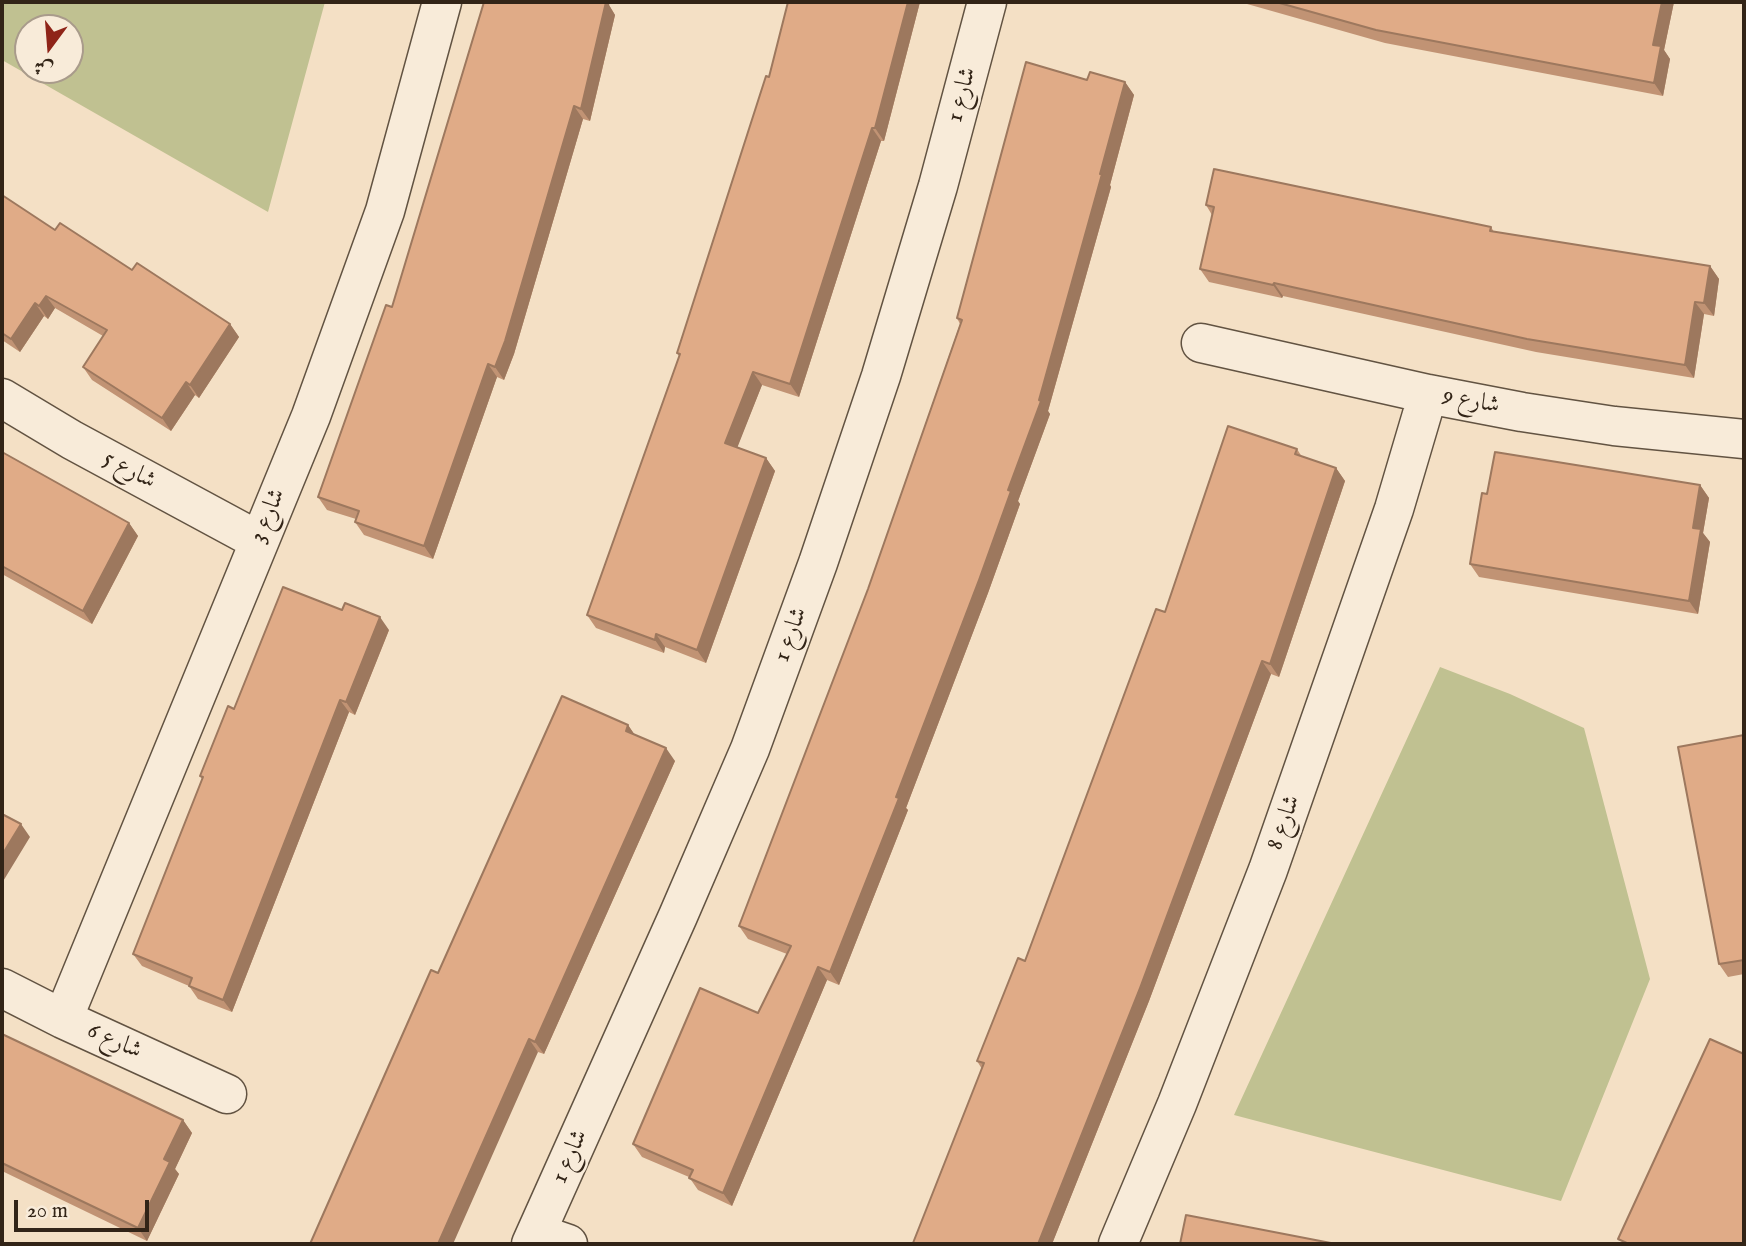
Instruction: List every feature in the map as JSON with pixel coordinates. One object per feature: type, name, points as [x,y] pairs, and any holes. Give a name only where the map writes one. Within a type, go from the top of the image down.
[{"type":"street","name":"شارع 3","points":[[63,1019],[311,416],[385,211],[442,2]]},
{"type":"street","name":"شارع 1","points":[[545,1241],[678,916],[750,749],[814,576],[881,376],[938,187],[987,2]]},
{"type":"street","name":"شارع 9","points":[[1201,343],[1428,394],[1522,412],[1614,426],[1744,439]]},
{"type":"street","name":"شارع 8","points":[[1118,1244],[1177,1104],[1269,870],[1390,522],[1428,394]]},
{"type":"street","name":"شارع 5","points":[[2,398],[72,440],[259,541]]},
{"type":"street","name":"شارع 6","points":[[2,988],[227,1094]]},
{"type":"green space","points":[[2,2],[325,2],[268,212],[44,84],[84,84],[84,14],[14,14],[14,67],[2,60]]},
{"type":"green space","points":[[1440,667],[1510,694],[1584,728],[1650,979],[1561,1201],[1234,1115]]},
{"type":"building","points":[[484,2],[606,2],[581,109],[574,106],[505,341],[495,367],[488,364],[424,546],[355,522],[359,511],[318,497],[386,305],[392,307]]},
{"type":"building","points":[[788,2],[908,2],[875,128],[872,128],[790,384],[753,372],[725,443],[766,458],[697,650],[656,634],[655,640],[587,615],[680,354],[677,353],[766,76],[769,77]]},
{"type":"building","points":[[1276,2],[1662,2],[1653,45],[1661,46],[1654,83],[1376,30]]},
{"type":"building","points":[[1026,62],[1087,80],[1090,72],[1125,82],[1102,174],[1039,400],[1041,401],[979,580],[896,797],[899,798],[830,972],[818,967],[723,1193],[689,1178],[693,1170],[633,1144],[700,988],[758,1013],[791,946],[739,926],[868,589],[962,320],[957,318]]},
{"type":"building","points":[[1214,169],[1491,227],[1490,231],[1710,266],[1704,303],[1695,302],[1685,365],[1527,339],[1200,269],[1214,207],[1206,205]]},
{"type":"building","points":[[2,195],[55,230],[60,223],[132,270],[137,263],[230,324],[190,385],[186,382],[162,418],[83,367],[107,330],[46,296],[39,306],[35,303],[11,339],[2,333]]},
{"type":"building","points":[[1228,426],[1297,449],[1295,454],[1336,468],[1270,664],[1262,661],[1140,988],[1038,1244],[913,1243],[984,1063],[977,1061],[1018,958],[1025,961],[1156,609],[1165,612]]},
{"type":"building","points":[[2,452],[129,523],[83,611],[2,566]]},
{"type":"building","points":[[1495,452],[1700,485],[1693,528],[1701,529],[1689,601],[1470,564],[1482,493],[1487,494]]},
{"type":"building","points":[[283,587],[342,610],[345,603],[380,617],[346,702],[340,700],[223,1000],[189,986],[192,978],[133,954],[228,706],[234,709]]},
{"type":"building","points":[[562,696],[628,725],[626,731],[666,748],[535,1042],[529,1039],[438,1244],[310,1244],[431,970],[438,973]]},
{"type":"building","points":[[1744,735],[1744,960],[1719,964],[1678,747]]},
{"type":"building","points":[[2,814],[21,824],[2,855]]},
{"type":"building","points":[[2,1034],[183,1120],[164,1159],[170,1162],[138,1228],[2,1163]]},
{"type":"building","points":[[1710,1039],[1744,1054],[1744,1242],[1629,1244],[1618,1239]]},
{"type":"building","points":[[1186,1215],[1336,1244],[1180,1244]]}]
